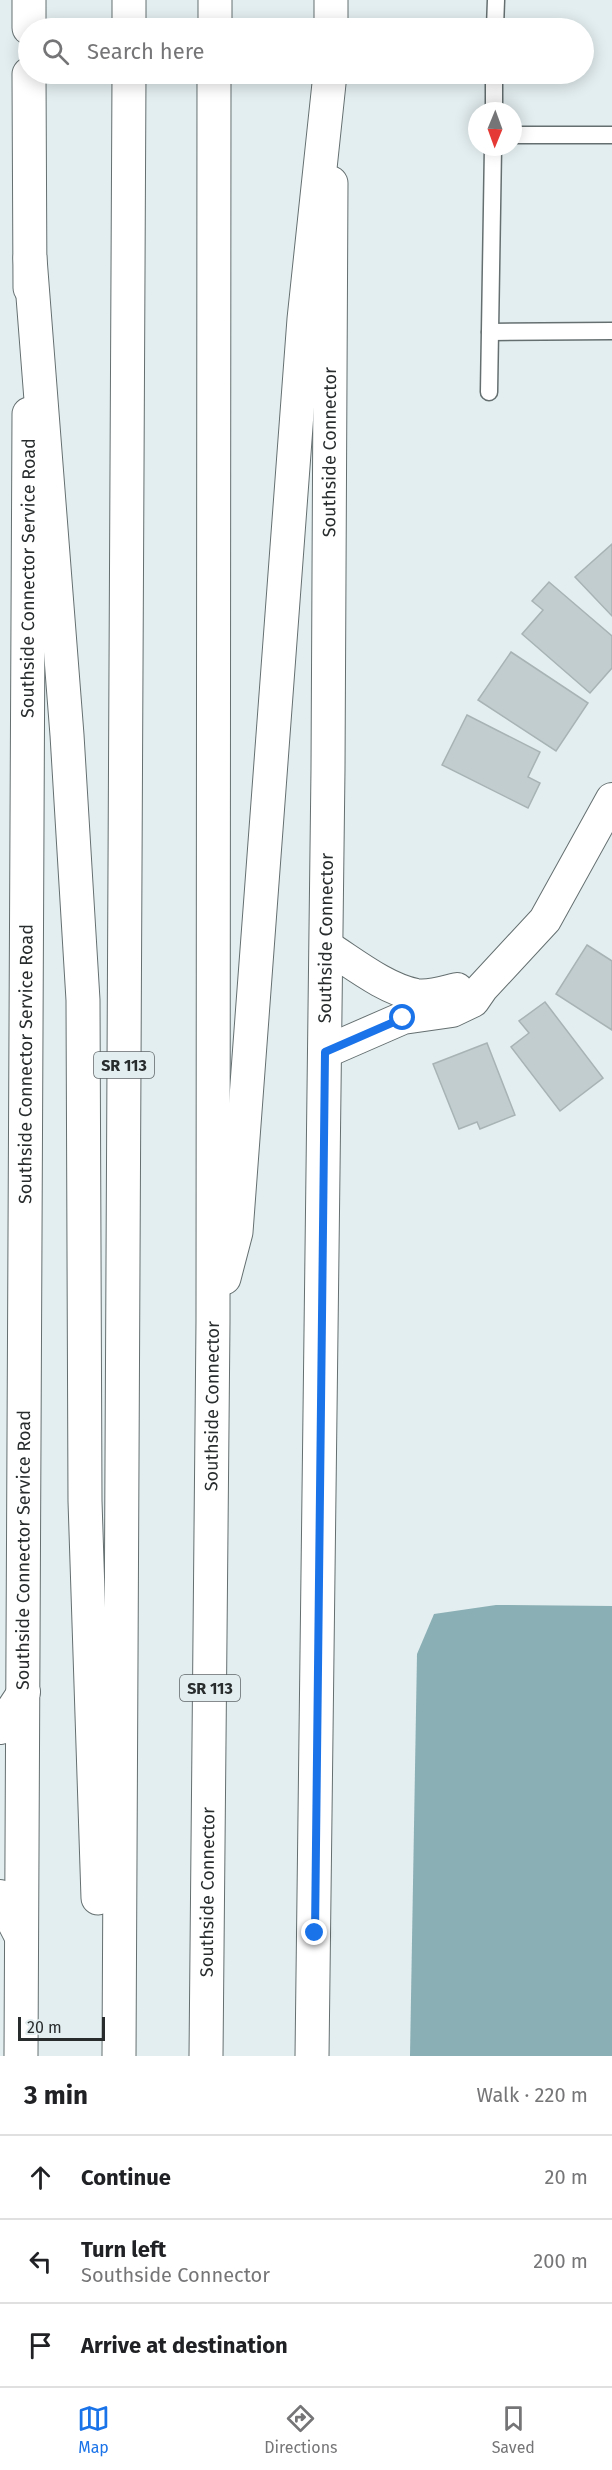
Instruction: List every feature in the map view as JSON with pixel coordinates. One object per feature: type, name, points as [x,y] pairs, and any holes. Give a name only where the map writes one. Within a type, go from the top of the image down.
[{"type":"main road","points":[[29,0],[29,18]]},
{"type":"main road","points":[[129,0],[129,18]]},
{"type":"main road","points":[[215,0],[215,18]]},
{"type":"main road","points":[[331,0],[331,18]]},
{"type":"main road","name":"Southside Connector Service Road","points":[[21,2056],[29,84]]},
{"type":"main road","name":"SR 113","points":[[119,2056],[129,84]]},
{"type":"main road","name":"Southside Connector","points":[[206,2056],[213,1321],[214,84]]},
{"type":"main road","points":[[213,1321],[236,1232],[304,319],[329,84]]},
{"type":"main road","name":"Southside Connector","points":[[312,2056],[326,946],[330,84]]},
{"type":"main road","points":[[30,258],[67,735],[83,1000],[85,1502],[103,2056]]},
{"type":"street","points":[[325,1052],[403,1018],[452,1011],[473,1001],[482,988],[545,920],[612,800]]},
{"type":"street","points":[[326,946],[398,989],[417,995],[437,994],[462,987],[482,988]]},
{"type":"street","points":[[0,1728],[24,1692]]},
{"type":"street","points":[[0,1896],[22,1939]]},
{"type":"lane","points":[[495,18],[496,0]]},
{"type":"lane","points":[[494,84],[494,102]]},
{"type":"lane","points":[[522,135],[612,135]]},
{"type":"lane","points":[[489,392],[493,156]]},
{"type":"lane","points":[[490,332],[612,330]]},
{"type":"water","points":[[496,1605],[612,1606],[612,2056],[410,2056],[417,1654],[434,1614]]},
{"type":"building","points":[[612,544],[612,616],[575,577]]},
{"type":"building","points":[[549,582],[612,636],[612,668],[590,693],[522,634],[543,610],[532,601]]},
{"type":"building","points":[[511,652],[588,703],[556,751],[478,700]]},
{"type":"building","points":[[467,715],[540,752],[528,777],[540,783],[528,808],[442,765]]},
{"type":"building","points":[[587,945],[612,961],[612,1030],[556,994]]},
{"type":"building","points":[[545,1002],[603,1078],[560,1111],[511,1047],[529,1033],[519,1021]]},
{"type":"building","points":[[487,1043],[515,1115],[480,1129],[477,1122],[459,1129],[433,1064]]},
{"type":"route","points":[[315,1933],[325,1052],[376,1032],[403,1018]]}]
